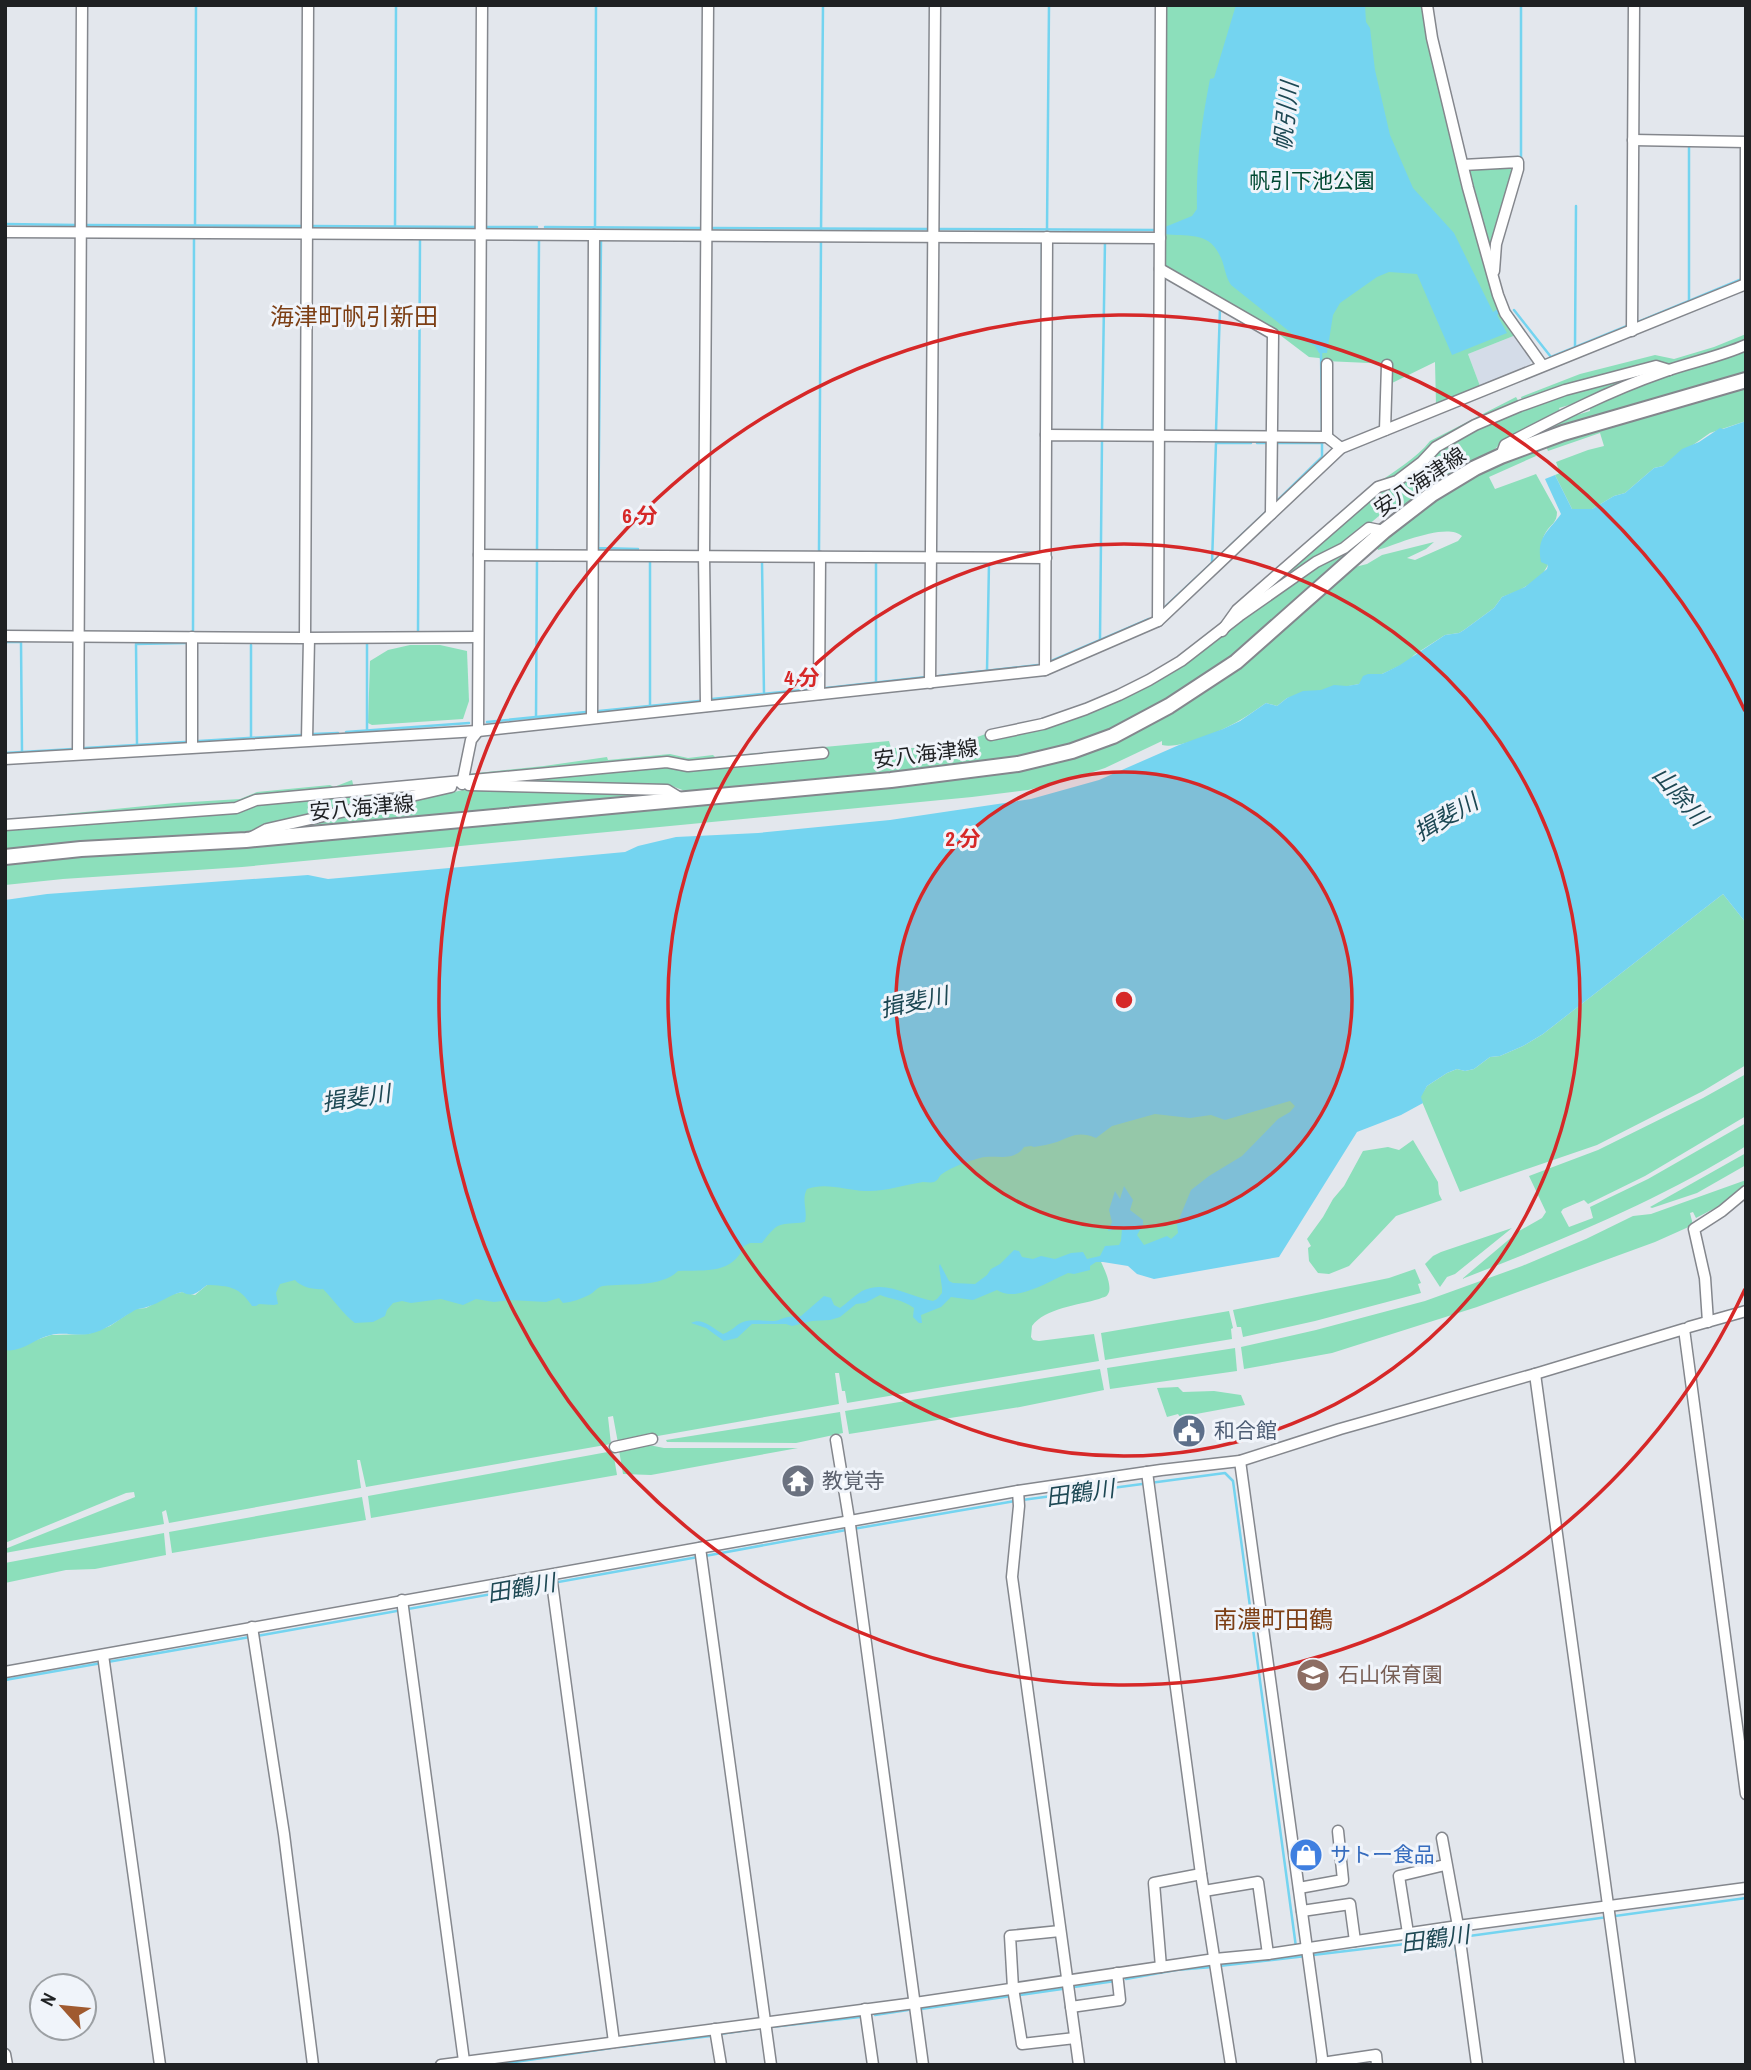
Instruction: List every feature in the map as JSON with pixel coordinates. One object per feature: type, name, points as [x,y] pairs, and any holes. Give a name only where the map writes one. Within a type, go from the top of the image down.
[{"type":"main road","name":"安八海津線","points":[[5,857],[81,849],[246,840],[891,780],[1018,764],[1082,747],[1113,736],[1169,706],[1236,662],[1384,531],[1432,494],[1475,468],[1563,433],[1746,380]]},
{"type":"street","points":[[78,754],[82,5]]},
{"type":"street","points":[[307,740],[308,5]]},
{"type":"street","points":[[462,783],[471,740],[478,731],[482,5]]},
{"type":"street","points":[[706,706],[708,5]]},
{"type":"street","points":[[930,683],[935,5]]},
{"type":"street","points":[[1158,621],[1161,5]]},
{"type":"street","points":[[1427,5],[1432,38],[1493,278],[1505,313],[1542,365]]},
{"type":"street","points":[[1632,331],[1634,5]]},
{"type":"street","points":[[5,759],[478,731],[1045,670],[1158,621],[1340,448],[1746,284],[1746,142],[1633,140]]},
{"type":"street","points":[[1463,165],[1518,162],[1496,244],[1493,278]]},
{"type":"street","points":[[5,232],[1047,237],[1160,233]]},
{"type":"street","points":[[592,718],[594,235]]},
{"type":"street","points":[[1045,670],[1047,237]]},
{"type":"street","points":[[1160,269],[1273,334],[1271,514]]},
{"type":"street","points":[[1501,456],[1505,446],[1586,403],[1669,370],[1714,358],[1746,345]]},
{"type":"street","points":[[1327,364],[1327,437]]},
{"type":"street","points":[[1385,430],[1387,365]]},
{"type":"street","points":[[1222,631],[1237,610],[1378,487],[1397,481],[1422,462],[1436,447],[1475,425],[1565,390],[1656,366],[1669,370]]},
{"type":"street","points":[[1046,435],[1327,437],[1340,448]]},
{"type":"street","points":[[991,735],[1043,724],[1119,695],[1181,661],[1239,616],[1316,562],[1344,548],[1369,528],[1384,531]]},
{"type":"street","points":[[479,555],[1046,558]]},
{"type":"street","points":[[819,694],[820,557]]},
{"type":"street","points":[[5,636],[478,637]]},
{"type":"street","points":[[192,637],[192,747]]},
{"type":"street","points":[[5,825],[236,808],[257,800],[667,762],[688,766],[823,753]]},
{"type":"street","points":[[246,840],[267,829],[462,783],[667,790],[680,798]]},
{"type":"street","points":[[1708,1322],[1704,1278],[1694,1230],[1746,1191]]},
{"type":"street","points":[[1689,1327],[1746,1311]]},
{"type":"street","points":[[5,1672],[700,1549],[850,1527],[1018,1493],[1240,1461],[1340,1429],[1685,1329],[1746,1794]]},
{"type":"street","points":[[1535,1374],[1630,2065]]},
{"type":"street","points":[[615,1447],[652,1439]]},
{"type":"street","points":[[836,1440],[923,2065]]},
{"type":"street","points":[[1240,1461],[1323,2064],[1376,2055],[1377,2065]]},
{"type":"street","points":[[1147,1474],[1203,1891],[1231,2065]]},
{"type":"street","points":[[1018,1493],[1012,1577],[1079,2065]]},
{"type":"street","points":[[700,1549],[771,2065]]},
{"type":"street","points":[[551,1576],[614,2042]]},
{"type":"street","points":[[402,1602],[464,2062]]},
{"type":"street","points":[[252,1628],[284,1835],[313,2065]]},
{"type":"street","points":[[104,1656],[160,2065]]},
{"type":"street","points":[[1299,1888],[1343,1880],[1338,1831]]},
{"type":"street","points":[[1442,1838],[1477,2065]]},
{"type":"street","points":[[1408,1933],[1399,1876],[1445,1866]]},
{"type":"street","points":[[1161,1967],[1154,1883],[1201,1874]]},
{"type":"street","points":[[1203,1891],[1258,1882],[1268,1954]]},
{"type":"street","points":[[441,2065],[915,2003],[1215,1959],[1289,1951],[1307,1952],[1408,1933],[1458,1932],[1609,1913],[1746,1888]]},
{"type":"street","points":[[1302,1911],[1350,1905],[1355,1941]]},
{"type":"street","points":[[1060,1931],[1010,1936],[1013,1988],[1022,2044],[1075,2038]]},
{"type":"street","points":[[1071,2007],[1121,2000],[1116,1973]]},
{"type":"street","points":[[865,2009],[873,2065]]},
{"type":"street","points":[[715,2029],[721,2065]]},
{"type":"street","points":[[5,2054],[7,2065]]},
{"type":"shaded area","points":[[1516,335],[1532,359],[1529,366],[1480,386],[1468,354]]},
{"type":"green space","name":"帆引下池公園","points":[[1164,5],[1424,5],[1479,243],[1516,335],[1468,354],[1480,386],[1436,405],[1435,362],[1390,384],[1391,364],[1325,361],[1309,357],[1276,332],[1168,268],[1163,262]]},
{"type":"green space","points":[[1469,166],[1513,166],[1515,169],[1494,242],[1486,244],[1467,170]]},
{"type":"green space","points":[[1746,334],[1746,341],[1740,344],[1671,366],[1566,387],[1429,449],[1396,479],[1377,484],[1412,459],[1430,441],[1516,397],[1519,402],[1521,397],[1580,374],[1655,355],[1674,359]]},
{"type":"green space","points":[[1746,347],[1746,373],[1524,442],[1523,440],[1560,420],[1590,411],[1590,406],[1661,375]]},
{"type":"green space","points":[[1658,370],[1593,398],[1559,408],[1561,413],[1501,443],[1486,458],[1402,511],[1392,505],[1348,542],[1242,610],[1335,527],[1384,488],[1408,469],[1460,437],[1487,423],[1543,402]]},
{"type":"green space","points":[[1746,385],[1746,421],[1710,433],[1663,466],[1654,468],[1625,493],[1592,509],[1572,509],[1555,475],[1560,473],[1556,462],[1604,446],[1600,433],[1548,451],[1545,444]]},
{"type":"green space","points":[[1533,449],[1536,456],[1489,477],[1495,489],[1536,474],[1557,512],[1542,544],[1548,565],[1542,575],[1533,582],[1502,597],[1494,608],[1459,633],[1445,635],[1414,655],[1408,662],[1359,684],[1287,698],[1277,706],[1266,703],[1235,723],[1203,738],[1170,746],[1162,745],[1162,741],[1105,768],[1069,780],[1028,790],[972,797],[242,867],[5,885],[5,864],[1066,759],[1237,669],[1355,567],[1367,564],[1382,555],[1434,542],[1407,558],[1415,560],[1458,541],[1462,536],[1445,531],[1422,535],[1378,550],[1377,548],[1434,500],[1474,475]]},
{"type":"green space","points":[[1369,534],[1373,535],[1223,664],[1166,702],[1105,733],[1070,745],[1009,760],[685,791],[672,786],[485,784],[685,763],[471,778],[468,774],[607,757],[608,760],[670,754],[688,758],[715,757],[889,741],[891,748],[931,748],[961,743],[991,732],[1088,712],[1241,620],[1318,565]]},
{"type":"green space","points":[[410,645],[440,645],[467,651],[469,701],[463,719],[372,725],[368,723],[370,661],[388,650]]},
{"type":"green space","points":[[352,780],[354,788],[230,806],[5,824],[5,820],[240,799],[257,792],[330,785],[334,787]]},
{"type":"green space","points":[[445,785],[268,825],[248,833],[5,852],[5,829]]},
{"type":"green space","points":[[463,790],[664,792],[666,795],[275,832]]},
{"type":"green space","points":[[1723,894],[1746,923],[1746,1065],[1703,1091],[1597,1145],[1460,1192],[1420,1097],[1427,1086],[1457,1069],[1474,1069],[1490,1057],[1500,1056],[1543,1034]]},
{"type":"green space","points":[[1746,1074],[1746,1116],[1645,1176],[1588,1204],[1584,1200],[1561,1212],[1569,1227],[1593,1218],[1590,1207],[1648,1179],[1746,1123],[1746,1146],[1643,1203],[1462,1279],[1519,1231],[1542,1218],[1546,1212],[1529,1176],[1598,1150]]},
{"type":"green space","points":[[1329,1097],[1182,1235],[1151,1247],[1140,1245],[1101,1262],[1109,1282],[1106,1296],[1054,1311],[1032,1326],[1031,1337],[1039,1341],[1094,1334],[1099,1361],[847,1403],[839,1373],[835,1373],[839,1404],[618,1443],[613,1416],[608,1417],[611,1444],[366,1487],[360,1460],[357,1460],[361,1488],[169,1523],[166,1510],[162,1512],[164,1524],[5,1553],[5,1549],[135,1497],[134,1492],[126,1493],[5,1543],[5,1345],[51,1335],[88,1334],[110,1326],[135,1309],[146,1308],[170,1295],[182,1292],[195,1295],[207,1285],[795,1184],[1106,1119]]},
{"type":"green space","points":[[1413,1140],[1438,1182],[1442,1200],[1396,1216],[1349,1266],[1329,1274],[1318,1273],[1309,1261],[1308,1248],[1311,1246],[1307,1239],[1344,1186],[1363,1151],[1388,1147],[1399,1150]]},
{"type":"green space","points":[[1746,1153],[1746,1165],[1697,1193],[1650,1207]]},
{"type":"green space","points":[[1746,1180],[1746,1188],[1719,1210],[1717,1207],[1696,1218],[1693,1212],[1690,1213],[1693,1225],[1655,1242],[1477,1307],[1332,1353],[1244,1369],[1241,1347],[1425,1301],[1522,1266],[1633,1216],[1651,1214]]},
{"type":"green space","points":[[1512,1228],[1455,1274],[1447,1277],[1440,1287],[1425,1264],[1441,1252]]},
{"type":"green space","points":[[1415,1269],[1421,1283],[1418,1284],[1421,1293],[1243,1337],[1241,1327],[1237,1327],[1233,1310],[1389,1278]]},
{"type":"green space","points":[[1229,1311],[1233,1328],[1232,1339],[1105,1360],[1101,1333]]},
{"type":"green space","points":[[1235,1348],[1237,1371],[1110,1389],[1107,1368]]},
{"type":"green space","points":[[1100,1369],[1104,1390],[1020,1407],[849,1434],[845,1411]]},
{"type":"green space","points":[[1178,1387],[1183,1392],[1214,1391],[1241,1395],[1245,1405],[1167,1417],[1157,1388]]},
{"type":"green space","points":[[840,1412],[843,1433],[796,1443],[666,1440]]},
{"type":"green space","points":[[649,1445],[664,1448],[798,1448],[651,1475],[623,1474],[619,1450]]},
{"type":"green space","points":[[613,1451],[617,1475],[371,1518],[368,1496]]},
{"type":"green space","points":[[362,1497],[366,1520],[172,1553],[169,1532]]},
{"type":"green space","points":[[164,1533],[166,1555],[95,1569],[66,1570],[5,1583],[5,1563]]},
{"type":"water","name":"帆引下池公園","points":[[1236,5],[1365,5],[1375,70],[1390,135],[1413,188],[1454,233],[1493,312],[1498,309],[1500,313],[1497,315],[1507,333],[1452,355],[1417,274],[1389,272],[1377,277],[1340,303],[1333,315],[1327,353],[1319,353],[1315,346],[1295,336],[1231,285],[1221,258],[1209,242],[1195,236],[1165,234],[1165,227],[1192,216],[1197,209],[1200,144],[1210,79],[1214,78]]},
{"type":"water","points":[[1746,421],[1746,923],[1723,894],[1543,1034],[1500,1056],[1490,1057],[1474,1069],[1457,1069],[1447,1073],[1427,1086],[1421,1097],[1423,1103],[1401,1115],[1357,1132],[1279,1257],[1154,1279],[1137,1274],[1128,1266],[1096,1262],[1090,1266],[1090,1270],[1068,1273],[1023,1292],[1013,1294],[997,1290],[973,1300],[951,1297],[941,1307],[921,1315],[922,1323],[913,1317],[914,1308],[880,1295],[865,1303],[856,1304],[840,1317],[830,1320],[792,1326],[752,1324],[737,1338],[724,1341],[706,1328],[691,1323],[703,1322],[723,1334],[747,1321],[776,1321],[801,1316],[824,1296],[831,1298],[834,1305],[840,1308],[862,1291],[880,1287],[933,1301],[942,1293],[940,1264],[949,1281],[975,1284],[1014,1250],[1019,1251],[1022,1257],[1033,1259],[1041,1256],[1055,1259],[1083,1252],[1087,1259],[1100,1256],[1105,1246],[1119,1245],[1121,1241],[1122,1229],[1108,1231],[1112,1222],[1109,1210],[1115,1191],[1120,1199],[1124,1186],[1133,1200],[1130,1210],[1143,1220],[1137,1235],[1144,1245],[1167,1236],[1171,1239],[1178,1233],[1177,1224],[1191,1190],[1242,1156],[1278,1119],[1290,1112],[1295,1106],[1290,1101],[1225,1120],[1211,1115],[1190,1118],[1155,1114],[1112,1126],[1096,1138],[1076,1135],[1057,1142],[1024,1147],[1015,1155],[976,1159],[950,1169],[933,1182],[872,1191],[814,1187],[807,1189],[805,1193],[805,1222],[777,1227],[762,1243],[744,1246],[733,1262],[726,1266],[708,1270],[678,1271],[662,1280],[643,1284],[603,1286],[570,1302],[563,1303],[559,1298],[546,1302],[494,1302],[476,1299],[463,1305],[441,1299],[411,1303],[402,1301],[393,1303],[385,1316],[373,1322],[355,1323],[323,1289],[308,1288],[295,1280],[280,1284],[276,1293],[278,1304],[274,1305],[252,1306],[243,1294],[233,1288],[207,1285],[195,1293],[182,1292],[136,1310],[95,1333],[51,1335],[17,1349],[5,1350],[5,900],[47,894],[308,875],[328,879],[625,852],[676,837],[758,833],[890,820],[1031,799],[1099,780],[1223,729],[1266,703],[1277,706],[1303,691],[1321,690],[1334,685],[1359,684],[1363,676],[1382,674],[1400,665],[1445,635],[1464,630],[1494,608],[1502,597],[1525,587],[1547,569],[1548,565],[1541,562],[1540,546],[1544,535],[1561,514],[1545,479],[1555,475],[1572,509],[1592,509],[1625,493],[1682,449],[1720,428]]},
{"type":"waterway","points":[[195,225],[196,5]]},
{"type":"waterway","points":[[395,226],[396,5]]},
{"type":"waterway","points":[[595,227],[596,5]]},
{"type":"waterway","points":[[821,232],[823,5]]},
{"type":"waterway","points":[[1047,229],[1049,5]]},
{"type":"waterway","points":[[1521,5],[1521,159]]},
{"type":"waterway","points":[[1746,109],[1746,138]]},
{"type":"waterway","points":[[1689,144],[1689,301]]},
{"type":"waterway","points":[[1575,346],[1576,206]]},
{"type":"waterway","points":[[5,224],[77,225]]},
{"type":"waterway","points":[[85,225],[304,226]]},
{"type":"waterway","points":[[312,226],[476,227]]},
{"type":"waterway","points":[[486,227],[537,227]]},
{"type":"waterway","points":[[545,227],[702,228]]},
{"type":"waterway","points":[[713,228],[930,229]]},
{"type":"waterway","points":[[939,229],[1157,230]]},
{"type":"waterway","points":[[193,631],[194,237]]},
{"type":"waterway","points":[[418,634],[420,238]]},
{"type":"waterway","points":[[537,549],[539,238]]},
{"type":"waterway","points":[[819,551],[821,239]]},
{"type":"waterway","points":[[601,240],[598,548],[638,549]]},
{"type":"waterway","points":[[1102,431],[1105,241]]},
{"type":"waterway","points":[[1042,242],[1042,372]]},
{"type":"waterway","points":[[1638,322],[1742,279]]},
{"type":"waterway","points":[[1216,431],[1220,308]]},
{"type":"waterway","points":[[1514,310],[1551,357],[1627,326]]},
{"type":"waterway","points":[[1321,351],[1322,432]]},
{"type":"waterway","points":[[1100,640],[1102,439]]},
{"type":"waterway","points":[[1278,500],[1322,457],[1322,442]]},
{"type":"waterway","points":[[1212,563],[1216,443],[1251,443]]},
{"type":"waterway","points":[[1257,443],[1268,443]]},
{"type":"waterway","points":[[1276,443],[1322,443]]},
{"type":"waterway","points":[[1230,546],[1265,513]]},
{"type":"waterway","points":[[1164,608],[1226,550]]},
{"type":"waterway","points":[[650,559],[650,706]]},
{"type":"waterway","points":[[536,717],[537,560]]},
{"type":"waterway","points":[[876,560],[876,683]]},
{"type":"waterway","points":[[762,562],[764,694]]},
{"type":"waterway","points":[[987,671],[989,563]]},
{"type":"waterway","points":[[1049,662],[1149,619]]},
{"type":"waterway","points":[[5,642],[21,642],[22,752]]},
{"type":"waterway","points":[[137,745],[136,644],[186,643]]},
{"type":"waterway","points":[[367,643],[367,731]]},
{"type":"waterway","points":[[251,645],[251,738]]},
{"type":"waterway","points":[[939,676],[1038,665]]},
{"type":"waterway","points":[[826,688],[926,677]]},
{"type":"waterway","points":[[712,699],[812,689]]},
{"type":"waterway","points":[[599,711],[699,701]]},
{"type":"waterway","points":[[487,722],[586,712]]},
{"type":"waterway","points":[[346,732],[469,723]]},
{"type":"waterway","points":[[313,734],[338,733]]},
{"type":"waterway","points":[[199,741],[300,735]]},
{"type":"waterway","points":[[85,748],[185,742]]},
{"type":"waterway","points":[[5,753],[73,749]]},
{"type":"waterway","name":"田鶴川","points":[[1022,1500],[1225,1473],[1233,1481],[1296,1947]]},
{"type":"waterway","name":"田鶴川","points":[[853,1529],[1015,1501]]},
{"type":"waterway","name":"田鶴川","points":[[705,1556],[846,1530]]},
{"type":"waterway","name":"田鶴川","points":[[257,1636],[698,1557]]},
{"type":"waterway","name":"田鶴川","points":[[5,1680],[250,1637]]},
{"type":"waterway","name":"田鶴川","points":[[1462,1937],[1746,1898]]},
{"type":"waterway","points":[[1454,1938],[1460,1975]]},
{"type":"waterway","name":"田鶴川","points":[[1313,1955],[1455,1938]]},
{"type":"waterway","points":[[1219,1966],[1306,1956]]},
{"type":"waterway","points":[[1126,1979],[1212,1967]]},
{"type":"waterway","points":[[1074,1987],[1115,1981]]},
{"type":"waterway","points":[[1020,1995],[1062,1989]]},
{"type":"waterway","points":[[921,2009],[1011,1996]]},
{"type":"waterway","points":[[875,2015],[908,2010]]},
{"type":"waterway","points":[[771,2027],[860,2017]]},
{"type":"waterway","points":[[720,2034],[761,2028]]},
{"type":"waterway","points":[[619,2047],[711,2036]]},
{"type":"waterway","points":[[494,2065],[611,2048]]},
{"type":"place","name":"和合館","points":[[1189,1431]]},
{"type":"place","name":"教覚寺","points":[[798,1481]]},
{"type":"place","name":"石山保育園","points":[[1313,1675]]},
{"type":"place","name":"サトー食品","points":[[1306,1855]]},
{"type":"district","name":"海津町帆引新田","points":[[354,317]]},
{"type":"district","name":"南濃町田鶴","points":[[1273,1620]]},
{"type":"water label","name":"帆引川","points":[[1286,116]]},
{"type":"water label","name":"山除川","points":[[1680,796]]},
{"type":"water label","name":"揖斐川","points":[[1446,817]]},
{"type":"water label","name":"揖斐川","points":[[914,1002]]},
{"type":"water label","name":"揖斐川","points":[[356,1098]]}]
